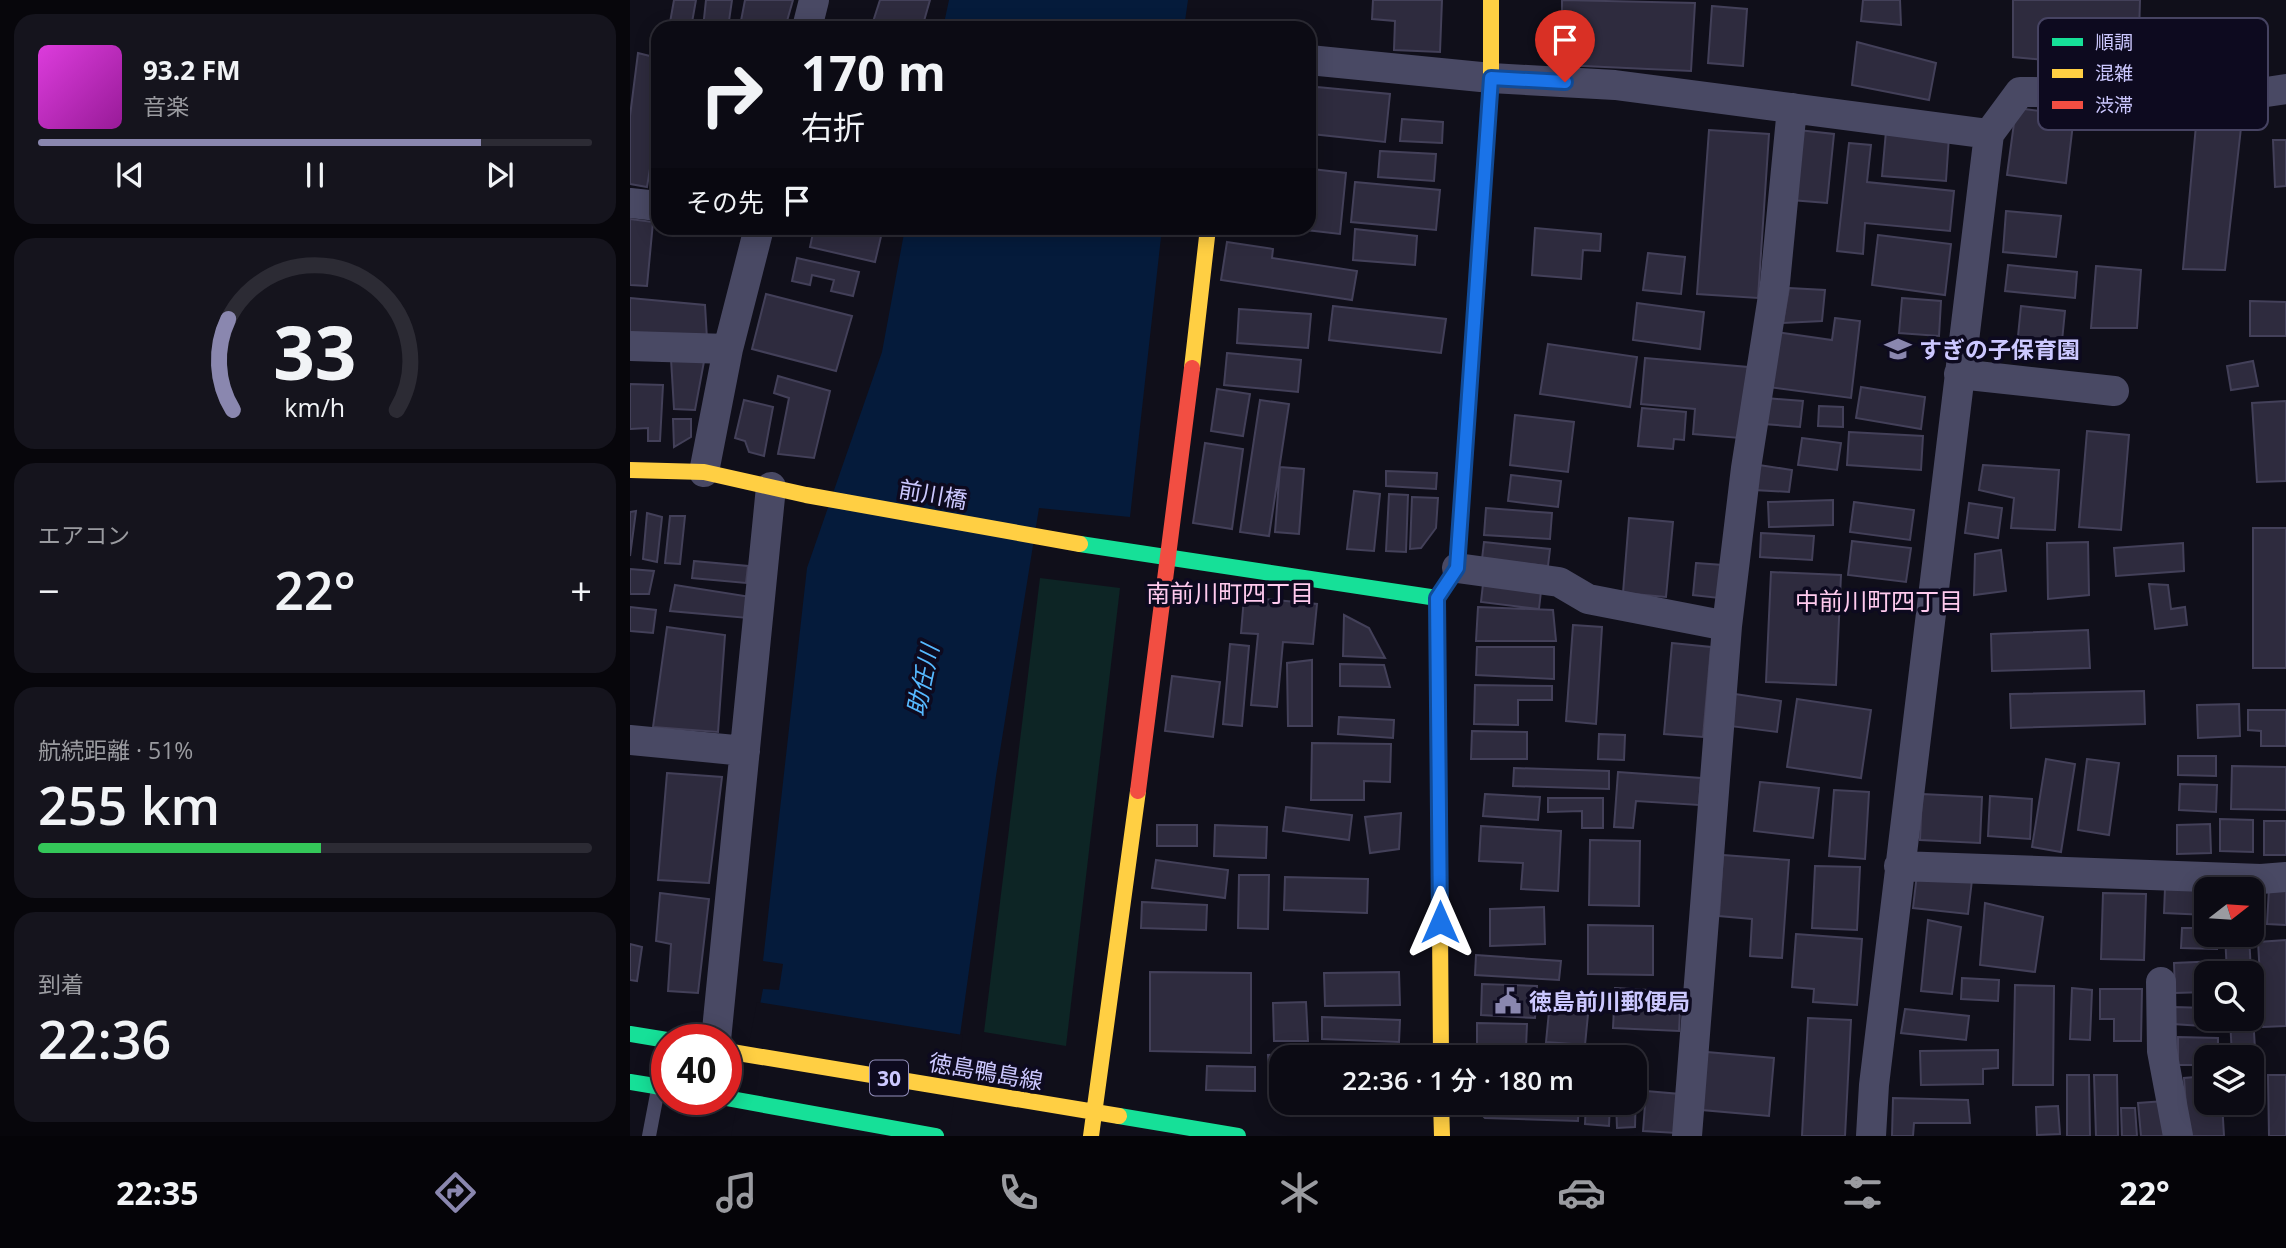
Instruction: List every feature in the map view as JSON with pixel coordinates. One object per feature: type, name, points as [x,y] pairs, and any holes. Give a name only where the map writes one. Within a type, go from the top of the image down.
[{"type":"street","points":[[809,21],[814,0]]},
{"type":"street","points":[[1441,1045],[1437,598],[1457,568],[1491,78],[1491,0]]},
{"type":"street","points":[[1316,61],[1491,78],[1615,85],[1989,134]]},
{"type":"street","points":[[2268,92],[2286,89]]},
{"type":"street","points":[[1871,1136],[1899,866],[1989,134],[2020,92],[2038,92]]},
{"type":"street","points":[[1687,1136],[1727,626],[1746,468],[1775,283],[1792,108]]},
{"type":"street","points":[[630,202],[651,205]]},
{"type":"street","points":[[704,472],[728,349],[757,235]]},
{"type":"street","points":[[1091,1136],[1171,560],[1207,235]]},
{"type":"street","points":[[630,346],[728,349]]},
{"type":"street","points":[[1959,374],[2114,391]]},
{"type":"street","name":"前川橋","points":[[630,470],[704,472],[806,495],[1171,560],[1437,598]]},
{"type":"street","points":[[729,1024],[745,751],[771,487]]},
{"type":"street","points":[[1457,568],[1559,582],[1588,598],[1727,626]]},
{"type":"street","points":[[630,740],[745,751]]},
{"type":"street","points":[[1899,866],[2261,879],[2286,877]]},
{"type":"street","points":[[2161,982],[2162,1051],[2178,1136]]},
{"type":"street","points":[[630,1034],[651,1037]]},
{"type":"street","name":"徳島鴨島線","points":[[742,1050],[1238,1136]]},
{"type":"street","points":[[630,1082],[651,1085]]},
{"type":"street","name":"30","points":[[742,1101],[936,1136]]},
{"type":"street","points":[[1441,1115],[1442,1136]]},
{"type":"lane","points":[[649,1136],[655,1115]]},
{"type":"green space","points":[[1040,578],[1120,588],[1066,1046],[984,1032]]},
{"type":"water","points":[[949,0],[1188,0],[1185,21],[944,21]]},
{"type":"water","name":"助任川","points":[[904,235],[1161,235],[1130,517],[1039,508],[996,776],[946,1136],[735,1136],[739,1115],[742,1115],[742,1099],[763,989],[779,990],[783,964],[763,961],[807,568],[882,352]]},
{"type":"pier","points":[[757,1002],[963,1035],[949,1136],[731,1136],[735,1115],[742,1115],[742,1079]]},
{"type":"building","points":[[674,0],[696,0],[692,21],[670,21]]},
{"type":"building","points":[[706,0],[732,0],[729,21],[704,21]]},
{"type":"building","points":[[745,0],[793,0],[787,21],[741,21]]},
{"type":"building","points":[[880,0],[930,0],[924,21],[873,21]]},
{"type":"building","points":[[1373,0],[1442,0],[1440,52],[1394,50],[1395,21],[1372,19]]},
{"type":"building","points":[[1562,0],[1695,3],[1691,71],[1562,65]]},
{"type":"building","points":[[1863,0],[1900,0],[1901,25],[1861,21]]},
{"type":"building","points":[[2013,0],[2140,0],[2139,18],[2038,18],[2038,59],[2013,57]]},
{"type":"building","points":[[1712,6],[1747,9],[1743,66],[1708,63]]},
{"type":"building","points":[[1857,42],[1936,63],[1929,100],[1852,85]]},
{"type":"building","points":[[638,53],[651,56],[651,163],[647,187],[630,184],[630,116]]},
{"type":"building","points":[[1317,87],[1390,94],[1385,142],[1316,134]]},
{"type":"building","points":[[2016,108],[2038,111],[2038,130],[2072,130],[2066,183],[2007,175]]},
{"type":"building","points":[[1402,119],[1443,122],[1442,143],[1400,141]]},
{"type":"building","points":[[1709,130],[1769,134],[1758,298],[1697,294]]},
{"type":"building","points":[[1798,130],[1834,134],[1827,203],[1791,200]]},
{"type":"building","points":[[2196,130],[2241,130],[2225,270],[2183,269]]},
{"type":"building","points":[[1886,131],[1949,136],[1946,181],[1882,176]]},
{"type":"building","points":[[2273,140],[2286,140],[2286,186],[2275,187]]},
{"type":"building","points":[[1849,143],[1871,145],[1867,182],[1954,191],[1950,231],[1865,223],[1863,254],[1837,251]]},
{"type":"building","points":[[1380,151],[1436,154],[1434,181],[1378,177]]},
{"type":"building","points":[[1316,169],[1346,173],[1340,234],[1316,231]]},
{"type":"building","points":[[1355,182],[1440,190],[1436,230],[1351,222]]},
{"type":"building","points":[[2006,211],[2061,216],[2056,257],[2003,252]]},
{"type":"building","points":[[630,219],[651,222],[647,286],[630,285]]},
{"type":"building","points":[[1535,228],[1601,234],[1600,251],[1583,250],[1581,279],[1532,275]]},
{"type":"building","points":[[1355,229],[1417,236],[1415,265],[1353,260]]},
{"type":"building","points":[[813,235],[881,235],[875,262],[810,247]]},
{"type":"building","points":[[1878,235],[1951,244],[1945,295],[1872,285]]},
{"type":"building","points":[[1227,242],[1273,249],[1272,258],[1357,271],[1352,300],[1221,280]]},
{"type":"building","points":[[1648,253],[1685,257],[1681,294],[1643,290]]},
{"type":"building","points":[[797,258],[859,272],[853,296],[831,291],[834,280],[812,275],[810,285],[792,281]]},
{"type":"building","points":[[2008,265],[2077,272],[2075,298],[2005,291]]},
{"type":"building","points":[[2096,266],[2141,270],[2137,328],[2091,328]]},
{"type":"building","points":[[1789,288],[1825,290],[1822,321],[1783,323]]},
{"type":"building","points":[[766,294],[852,316],[836,371],[752,349]]},
{"type":"building","points":[[630,298],[705,305],[707,339],[630,334]]},
{"type":"building","points":[[1902,298],[1941,301],[1939,336],[1899,333]]},
{"type":"building","points":[[2250,301],[2286,302],[2286,336],[2250,336]]},
{"type":"building","points":[[1637,303],[1704,312],[1700,349],[1633,340]]},
{"type":"building","points":[[1333,306],[1446,319],[1441,353],[1329,340]]},
{"type":"building","points":[[2021,306],[2065,311],[2060,361],[2016,356]]},
{"type":"building","points":[[1239,309],[1311,314],[1308,348],[1237,343]]},
{"type":"building","points":[[1835,318],[1860,321],[1851,398],[1768,387],[1776,332],[1832,340]]},
{"type":"building","points":[[1548,344],[1637,357],[1630,407],[1540,394]]},
{"type":"building","points":[[1227,353],[1301,360],[1298,392],[1224,385]]},
{"type":"building","points":[[705,356],[695,410],[674,409],[671,359]]},
{"type":"building","points":[[1645,358],[1748,367],[1740,438],[1693,434],[1695,409],[1641,404]]},
{"type":"building","points":[[2253,361],[2258,386],[2231,390],[2227,366]]},
{"type":"building","points":[[778,376],[830,391],[814,458],[778,454],[789,398],[774,393]]},
{"type":"building","points":[[630,384],[663,385],[660,441],[648,441],[648,428],[630,429]]},
{"type":"building","points":[[1861,387],[1925,397],[1921,429],[1856,418]]},
{"type":"building","points":[[1217,389],[1250,394],[1243,436],[1211,431]]},
{"type":"building","points":[[1766,398],[1803,401],[1800,427],[1764,424]]},
{"type":"building","points":[[744,400],[773,407],[764,456],[749,452],[745,441],[735,438]]},
{"type":"building","points":[[1260,400],[1289,404],[1269,536],[1240,532]]},
{"type":"building","points":[[2286,401],[2286,481],[2257,482],[2252,403]]},
{"type":"building","points":[[1819,406],[1843,407],[1843,427],[1818,426]]},
{"type":"building","points":[[1642,408],[1686,412],[1684,440],[1674,439],[1673,449],[1638,446]]},
{"type":"building","points":[[1515,415],[1574,422],[1568,472],[1510,465]]},
{"type":"building","points":[[673,419],[691,419],[691,437],[674,447]]},
{"type":"building","points":[[2087,431],[2129,435],[2121,530],[2079,527]]},
{"type":"building","points":[[1849,432],[1923,436],[1921,470],[1847,465]]},
{"type":"building","points":[[1802,438],[1841,443],[1837,470],[1798,465]]},
{"type":"building","points":[[1205,443],[1243,449],[1232,529],[1193,523]]},
{"type":"building","points":[[1759,465],[1792,470],[1789,492],[1754,490]]},
{"type":"building","points":[[1983,465],[2059,470],[2055,530],[2011,528],[2014,498],[1979,490]]},
{"type":"building","points":[[1280,467],[1304,469],[1299,534],[1275,532]]},
{"type":"building","points":[[1386,471],[1437,473],[1436,489],[1386,486]]},
{"type":"building","points":[[1511,475],[1561,481],[1558,507],[1508,501]]},
{"type":"building","points":[[1354,491],[1380,494],[1374,551],[1347,549]]},
{"type":"building","points":[[1389,494],[1408,495],[1406,552],[1386,551]]},
{"type":"building","points":[[1412,497],[1438,498],[1436,528],[1421,548],[1410,549]]},
{"type":"building","points":[[1833,500],[1833,525],[1769,527],[1768,502]]},
{"type":"building","points":[[1854,502],[1914,510],[1910,540],[1850,532]]},
{"type":"building","points":[[1969,503],[2002,508],[1998,538],[1965,533]]},
{"type":"building","points":[[1486,508],[1552,513],[1550,539],[1484,535]]},
{"type":"building","points":[[636,511],[630,556],[630,512]]},
{"type":"building","points":[[647,513],[662,517],[657,562],[643,559]]},
{"type":"building","points":[[670,516],[685,516],[680,564],[665,563]]},
{"type":"building","points":[[1629,518],[1673,522],[1666,597],[1623,593]]},
{"type":"building","points":[[2253,528],[2286,528],[2286,668],[2253,668]]},
{"type":"building","points":[[1761,533],[1814,536],[1812,560],[1760,557]]},
{"type":"building","points":[[1852,541],[1911,548],[1906,582],[1848,575]]},
{"type":"building","points":[[1484,542],[1550,549],[1548,566],[1482,559]]},
{"type":"building","points":[[2088,542],[2089,595],[2048,599],[2047,543]]},
{"type":"building","points":[[2183,543],[2184,571],[2116,576],[2114,548]]},
{"type":"building","points":[[2001,550],[2006,591],[1974,595],[1975,554]]},
{"type":"building","points":[[694,561],[748,566],[746,583],[692,578]]},
{"type":"building","points":[[1696,563],[1723,565],[1719,598],[1693,595]]},
{"type":"building","points":[[630,569],[654,571],[649,594],[630,594]]},
{"type":"building","points":[[1771,572],[1841,575],[1836,685],[1766,682]]},
{"type":"building","points":[[1483,584],[1541,591],[1539,609],[1481,602]]},
{"type":"building","points":[[2149,584],[2168,585],[2171,609],[2185,607],[2187,625],[2155,629]]},
{"type":"building","points":[[675,585],[751,597],[748,618],[670,611]]},
{"type":"building","points":[[1244,597],[1317,604],[1313,644],[1283,642],[1277,707],[1251,705],[1258,634],[1241,633]]},
{"type":"building","points":[[630,607],[656,610],[653,633],[630,631]]},
{"type":"building","points":[[1478,607],[1553,610],[1556,641],[1476,641]]},
{"type":"building","points":[[1344,615],[1369,628],[1385,658],[1343,656]]},
{"type":"building","points":[[1573,625],[1602,627],[1596,724],[1566,721]]},
{"type":"building","points":[[667,627],[725,635],[718,732],[653,727]]},
{"type":"building","points":[[2088,630],[2090,668],[1992,671],[1991,634]]},
{"type":"building","points":[[1672,643],[1711,647],[1703,737],[1664,734]]},
{"type":"building","points":[[1230,644],[1249,646],[1242,726],[1223,724]]},
{"type":"building","points":[[1477,647],[1554,647],[1554,679],[1476,675]]},
{"type":"building","points":[[1312,660],[1312,726],[1288,726],[1287,663]]},
{"type":"building","points":[[1340,664],[1384,665],[1390,687],[1340,686]]},
{"type":"building","points":[[1172,676],[1220,682],[1213,737],[1165,731]]},
{"type":"building","points":[[1475,685],[1552,686],[1552,700],[1518,700],[1518,725],[1474,724]]},
{"type":"building","points":[[2144,691],[2145,724],[2011,728],[2010,694]]},
{"type":"building","points":[[1735,694],[1781,701],[1777,732],[1730,726]]},
{"type":"building","points":[[1797,699],[1871,710],[1861,778],[1787,767]]},
{"type":"building","points":[[2239,704],[2240,736],[2198,738],[2197,705]]},
{"type":"building","points":[[2248,710],[2286,710],[2286,746],[2261,746],[2261,731],[2248,730]]},
{"type":"building","points":[[1339,717],[1394,720],[1393,738],[1338,734]]},
{"type":"building","points":[[1472,731],[1527,732],[1527,759],[1471,759]]},
{"type":"building","points":[[1599,734],[1625,735],[1624,760],[1598,759]]},
{"type":"building","points":[[1312,743],[1391,744],[1390,782],[1364,781],[1364,800],[1311,800]]},
{"type":"building","points":[[2178,756],[2216,756],[2216,776],[2178,775]]},
{"type":"building","points":[[2046,759],[2075,764],[2061,852],[2032,847]]},
{"type":"building","points":[[2087,759],[2119,763],[2109,835],[2078,830]]},
{"type":"building","points":[[2232,766],[2286,767],[2286,810],[2231,809]]},
{"type":"building","points":[[1514,768],[1609,771],[1609,789],[1513,786]]},
{"type":"building","points":[[1618,772],[1701,778],[1699,805],[1636,801],[1633,828],[1614,827]]},
{"type":"building","points":[[667,773],[722,777],[709,883],[658,880]]},
{"type":"building","points":[[1760,782],[1819,788],[1813,838],[1754,831]]},
{"type":"building","points":[[2180,784],[2217,785],[2216,812],[2179,810]]},
{"type":"building","points":[[1834,790],[1869,792],[1865,859],[1829,856]]},
{"type":"building","points":[[1485,794],[1540,797],[1538,820],[1483,816]]},
{"type":"building","points":[[1922,794],[1982,797],[1980,843],[1920,840]]},
{"type":"building","points":[[1990,796],[2032,799],[2030,839],[1988,836]]},
{"type":"building","points":[[1548,798],[1603,798],[1603,828],[1582,828],[1582,811],[1548,812]]},
{"type":"building","points":[[1286,807],[1352,815],[1349,840],[1283,831]]},
{"type":"building","points":[[1401,813],[1399,849],[1370,853],[1365,817]]},
{"type":"building","points":[[2220,819],[2253,820],[2253,852],[2220,851]]},
{"type":"building","points":[[2264,821],[2286,821],[2286,855],[2264,855]]},
{"type":"building","points":[[2210,824],[2211,853],[2177,854],[2177,825]]},
{"type":"building","points":[[1157,825],[1197,825],[1197,846],[1157,846]]},
{"type":"building","points":[[1215,825],[1267,827],[1266,858],[1214,856]]},
{"type":"building","points":[[1481,826],[1561,831],[1558,891],[1521,889],[1523,863],[1479,861]]},
{"type":"building","points":[[1590,840],[1640,841],[1639,906],[1589,905]]},
{"type":"building","points":[[1723,855],[1789,860],[1782,958],[1750,956],[1752,919],[1719,916]]},
{"type":"building","points":[[1156,860],[1228,870],[1225,898],[1152,888]]},
{"type":"building","points":[[1815,866],[1860,867],[1857,930],[1812,928]]},
{"type":"building","points":[[1917,874],[1972,880],[1968,914],[1913,908]]},
{"type":"building","points":[[1239,875],[1269,875],[1268,929],[1238,928]]},
{"type":"building","points":[[1285,877],[1368,879],[1367,913],[1284,910]]},
{"type":"building","points":[[2165,888],[2194,889],[2194,914],[2164,913]]},
{"type":"building","points":[[2269,888],[2286,889],[2286,925],[2267,924]]},
{"type":"building","points":[[660,893],[709,899],[698,993],[668,991],[671,944],[656,941]]},
{"type":"building","points":[[2103,893],[2146,894],[2144,960],[2101,959]]},
{"type":"building","points":[[1142,902],[1207,905],[1206,930],[1141,928]]},
{"type":"building","points":[[1985,903],[2043,917],[2035,972],[1980,965]]},
{"type":"building","points":[[1544,907],[1545,944],[1490,946],[1490,909]]},
{"type":"building","points":[[1928,920],[1961,927],[1952,994],[1921,991]]},
{"type":"building","points":[[1588,925],[1653,926],[1653,975],[1588,974]]},
{"type":"building","points":[[2182,928],[2194,928],[2194,947],[2217,949],[2181,948]]},
{"type":"building","points":[[1796,934],[1862,939],[1857,1005],[1813,1002],[1814,989],[1792,987]]},
{"type":"building","points":[[2286,940],[2286,1026],[2264,1027],[2264,961],[2259,961],[2258,947],[2264,947],[2264,942]]},
{"type":"building","points":[[630,944],[642,947],[637,981],[630,980]]},
{"type":"building","points":[[2226,947],[2250,947],[2250,961],[2226,961]]},
{"type":"building","points":[[1476,955],[1561,961],[1559,980],[1475,975]]},
{"type":"building","points":[[2194,962],[2194,992],[2175,993],[2174,963]]},
{"type":"building","points":[[1150,972],[1251,973],[1251,1053],[1150,1051]]},
{"type":"building","points":[[1399,972],[1400,1005],[1325,1006],[1324,973]]},
{"type":"building","points":[[1962,978],[1999,980],[1998,1001],[1961,999]]},
{"type":"building","points":[[1482,984],[1537,986],[1535,1018],[1481,1015]]},
{"type":"building","points":[[2015,985],[2054,986],[2053,1085],[2013,1085]]},
{"type":"building","points":[[1615,988],[1681,992],[1679,1031],[1613,1028]]},
{"type":"building","points":[[2072,988],[2092,990],[2090,1040],[2070,1039]]},
{"type":"building","points":[[2100,989],[2142,989],[2141,1041],[2114,1041],[2114,1019],[2100,1019]]},
{"type":"building","points":[[1551,991],[1590,994],[1585,1045],[1546,1042]]},
{"type":"building","points":[[1306,1002],[1308,1041],[1274,1041],[1273,1003]]},
{"type":"building","points":[[2174,1007],[2194,1008],[2194,1025],[2173,1024]]},
{"type":"building","points":[[1905,1009],[1969,1016],[1966,1040],[1901,1033]]},
{"type":"building","points":[[1322,1017],[1400,1020],[1399,1042],[1322,1039]]},
{"type":"building","points":[[1808,1018],[1851,1020],[1845,1136],[1802,1136]]},
{"type":"building","points":[[1477,1023],[1527,1024],[1526,1045],[1477,1045]]},
{"type":"building","points":[[2231,1031],[2254,1031],[2255,1045],[2231,1045]]},
{"type":"building","points":[[2178,1037],[2218,1038],[2218,1045],[2194,1045],[2194,1065],[2178,1065]]},
{"type":"building","points":[[1998,1050],[1998,1068],[1983,1069],[1983,1084],[1921,1085],[1920,1051]]},
{"type":"building","points":[[1707,1052],[1774,1058],[1769,1116],[1702,1110]]},
{"type":"building","points":[[1207,1066],[1255,1067],[1255,1091],[1206,1090]]},
{"type":"building","points":[[2067,1075],[2089,1075],[2090,1136],[2067,1136]]},
{"type":"building","points":[[2094,1075],[2117,1075],[2118,1136],[2096,1136]]},
{"type":"building","points":[[2268,1075],[2286,1075],[2286,1136],[2269,1136]]},
{"type":"building","points":[[2194,1077],[2194,1115],[2223,1115],[2224,1136],[2188,1136],[2184,1078]]},
{"type":"building","points":[[1647,1091],[1680,1094],[1677,1133],[1643,1131],[1644,1115],[1647,1115]]},
{"type":"building","points":[[1893,1098],[1968,1100],[1970,1123],[1914,1123],[1913,1136],[1892,1136]]},
{"type":"building","points":[[2164,1101],[2168,1136],[2141,1136],[2138,1103]]},
{"type":"building","points":[[2058,1106],[2060,1134],[2037,1135],[2036,1107]]},
{"type":"building","points":[[2121,1108],[2135,1108],[2137,1136],[2122,1136]]},
{"type":"building","points":[[1482,1115],[1578,1115],[1578,1121],[1485,1118]]},
{"type":"building","points":[[1585,1115],[1609,1115],[1609,1126],[1585,1124]]},
{"type":"building","points":[[1616,1115],[1635,1115],[1635,1127],[1617,1128]]},
{"type":"traffic: fast","points":[[1439,793],[1437,598],[1457,568],[1464,465]]},
{"type":"traffic: fast","points":[[1080,544],[1437,598]]},
{"type":"traffic: fast","points":[[630,1034],[651,1037]]},
{"type":"traffic: fast","points":[[630,1082],[651,1085]]},
{"type":"traffic: fast","points":[[742,1101],[936,1136]]},
{"type":"traffic: fast","points":[[1119,1116],[1238,1136]]},
{"type":"traffic: slow","points":[[1464,465],[1491,78],[1491,0]]},
{"type":"traffic: slow","points":[[1192,368],[1207,235]]},
{"type":"traffic: slow","points":[[630,470],[704,472],[806,495],[1080,544]]},
{"type":"traffic: slow","points":[[1091,1136],[1138,791]]},
{"type":"traffic: slow","points":[[1439,793],[1441,1045]]},
{"type":"traffic: slow","points":[[742,1054],[1119,1116]]},
{"type":"traffic: slow","points":[[1441,1115],[1442,1136]]},
{"type":"traffic: jam","points":[[1138,791],[1192,368]]},
{"type":"place","name":"すぎの子保育園","points":[[1898,349]]},
{"type":"place","name":"徳島前川郵便局","points":[[1508,1001]]},
{"type":"district","name":"南前川町四丁目","points":[[1230,592]]},
{"type":"district","name":"中前川町四丁目","points":[[1879,600]]},
{"type":"route","points":[[1440,922],[1437,598],[1457,568],[1491,78],[1565,82]]}]
